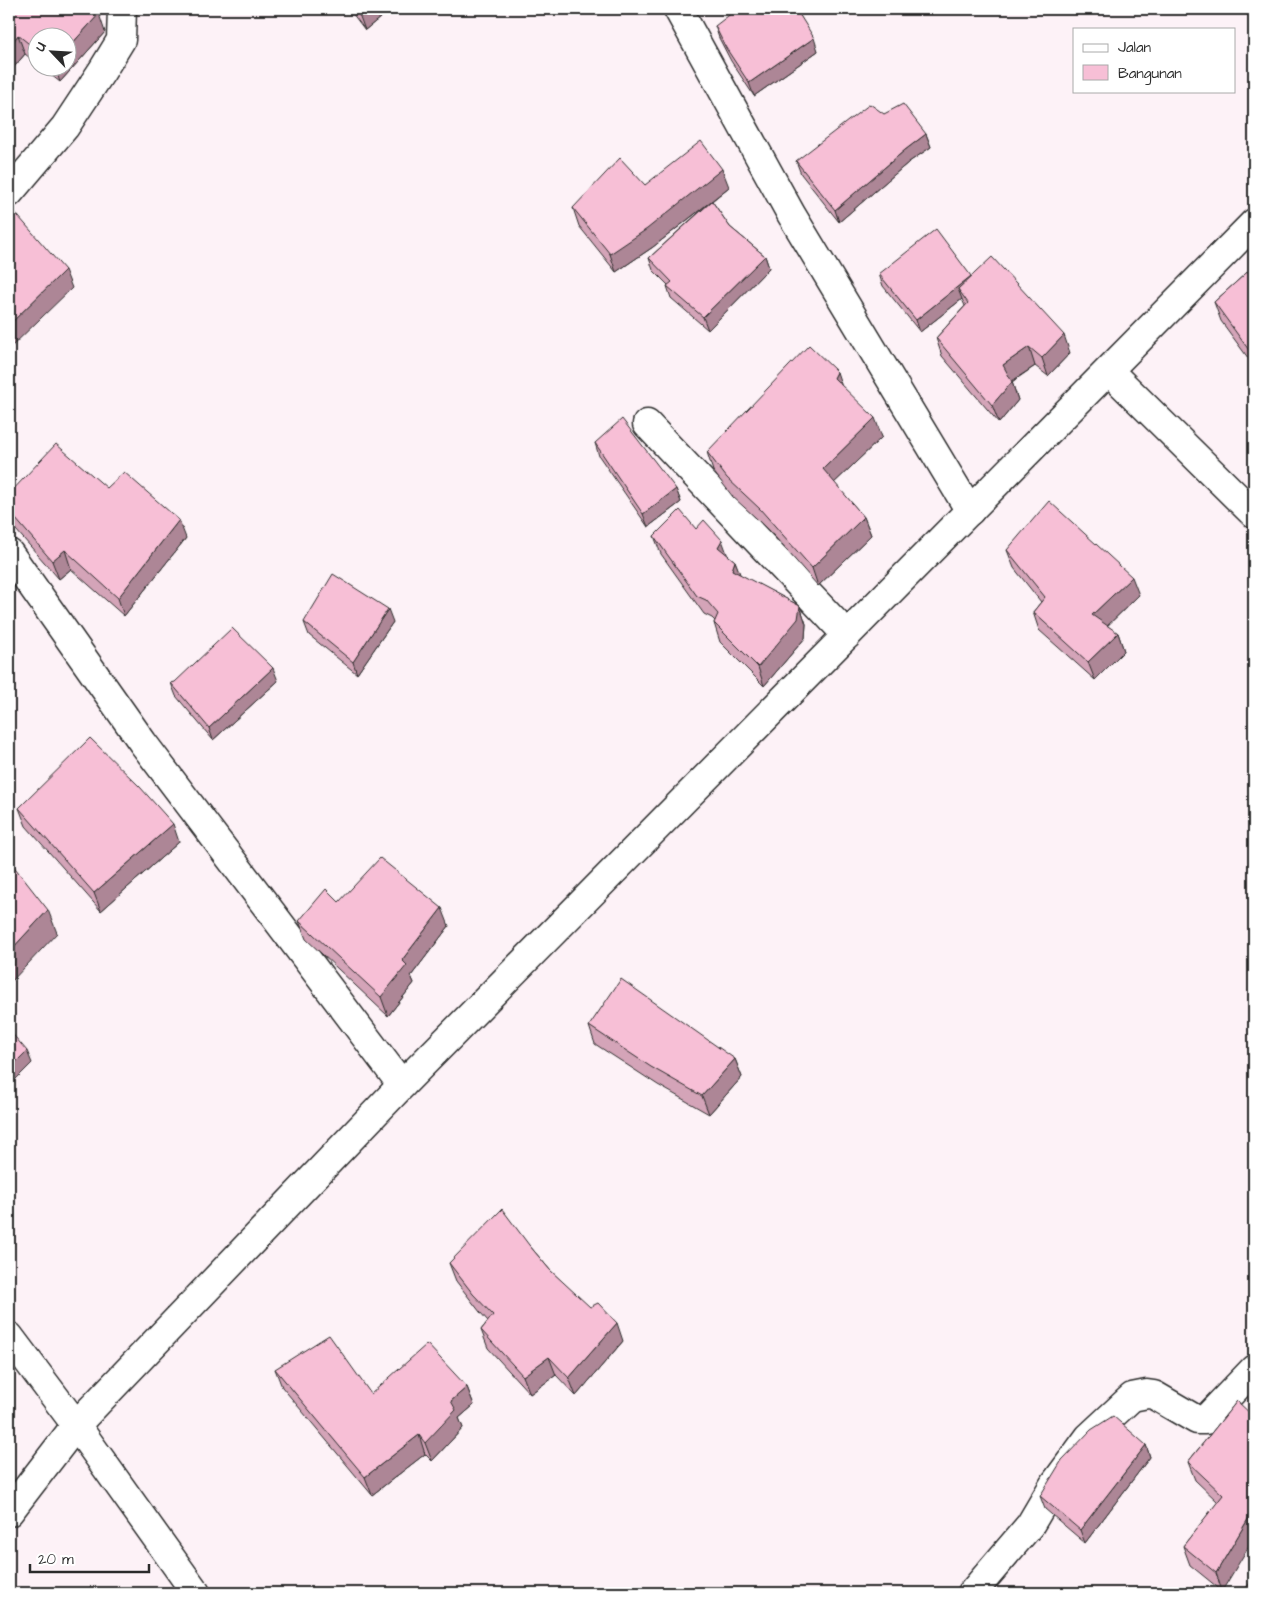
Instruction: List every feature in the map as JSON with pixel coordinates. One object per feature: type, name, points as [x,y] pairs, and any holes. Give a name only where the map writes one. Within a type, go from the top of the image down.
[{"type":"street","points":[[9,193],[64,127],[102,71],[121,40],[122,9]]},
{"type":"street","points":[[678,9],[792,214],[970,511]]},
{"type":"street","points":[[9,1512],[76,1425],[402,1085],[1254,223]]},
{"type":"street","points":[[1109,371],[1254,514]]},
{"type":"street","points":[[647,424],[847,635]]},
{"type":"street","points":[[9,553],[143,743],[402,1085]]},
{"type":"street","points":[[9,1336],[76,1425],[196,1593]]},
{"type":"street","points":[[972,1593],[1030,1525],[1053,1486],[1089,1437],[1132,1397],[1147,1394],[1154,1396],[1198,1420],[1205,1420],[1254,1369]]},
{"type":"building","points":[[9,9],[92,9],[99,14],[78,37],[78,28],[28,28],[28,43],[18,35],[9,47]]},
{"type":"building","points":[[737,9],[796,9],[814,38],[749,83],[726,48],[715,26]]},
{"type":"building","points":[[870,104],[884,114],[903,104],[926,134],[835,210],[796,161]]},
{"type":"building","points":[[701,141],[722,169],[647,229],[610,254],[573,208],[620,158],[645,185]]},
{"type":"building","points":[[712,201],[730,227],[765,256],[703,317],[667,286],[672,282],[649,258]]},
{"type":"building","points":[[12,209],[65,270],[9,325],[9,213]]},
{"type":"building","points":[[936,229],[971,276],[916,320],[879,274]]},
{"type":"building","points":[[992,257],[1064,335],[1042,358],[1029,347],[1003,365],[1012,382],[992,405],[936,338],[968,303],[958,289]]},
{"type":"building","points":[[1254,266],[1254,357],[1214,302]]},
{"type":"building","points":[[809,345],[837,372],[834,378],[875,418],[823,469],[864,517],[812,568],[760,509],[727,478],[707,452]]},
{"type":"building","points":[[622,419],[676,489],[643,514],[595,443]]},
{"type":"building","points":[[56,444],[107,488],[124,472],[179,520],[118,598],[65,550],[52,561],[9,511],[9,494]]},
{"type":"building","points":[[1049,501],[1132,577],[1092,615],[1118,633],[1088,662],[1033,612],[1045,597],[1007,550]]},
{"type":"building","points":[[680,510],[696,529],[704,520],[722,540],[718,547],[735,561],[732,570],[800,606],[798,619],[758,667],[714,623],[718,614],[706,600],[697,596],[654,536]]},
{"type":"building","points":[[333,574],[388,609],[353,662],[304,622]]},
{"type":"building","points":[[232,628],[273,668],[209,728],[171,683],[175,682]]},
{"type":"building","points":[[90,738],[140,787],[173,824],[94,893],[19,808]]},
{"type":"building","points":[[380,858],[442,908],[402,960],[407,965],[381,997],[299,921],[326,889],[339,902]]},
{"type":"building","points":[[12,864],[48,910],[9,952],[9,867]]},
{"type":"building","points":[[621,979],[735,1059],[702,1096],[651,1067],[589,1026]]},
{"type":"building","points":[[9,1030],[27,1051],[9,1069]]},
{"type":"building","points":[[502,1209],[550,1270],[590,1307],[598,1303],[617,1323],[569,1378],[549,1357],[523,1376],[481,1330],[493,1315],[473,1294],[449,1263]]},
{"type":"building","points":[[329,1335],[371,1394],[427,1344],[467,1387],[451,1401],[456,1410],[425,1443],[419,1435],[365,1477],[275,1369]]},
{"type":"building","points":[[1237,1401],[1254,1417],[1254,1509],[1216,1573],[1183,1546],[1223,1495],[1188,1462]]},
{"type":"building","points":[[1113,1416],[1146,1445],[1080,1530],[1040,1496],[1062,1460],[1091,1430]]},
{"type":"building","points":[[1254,1579],[1254,1593],[1241,1593]]}]
